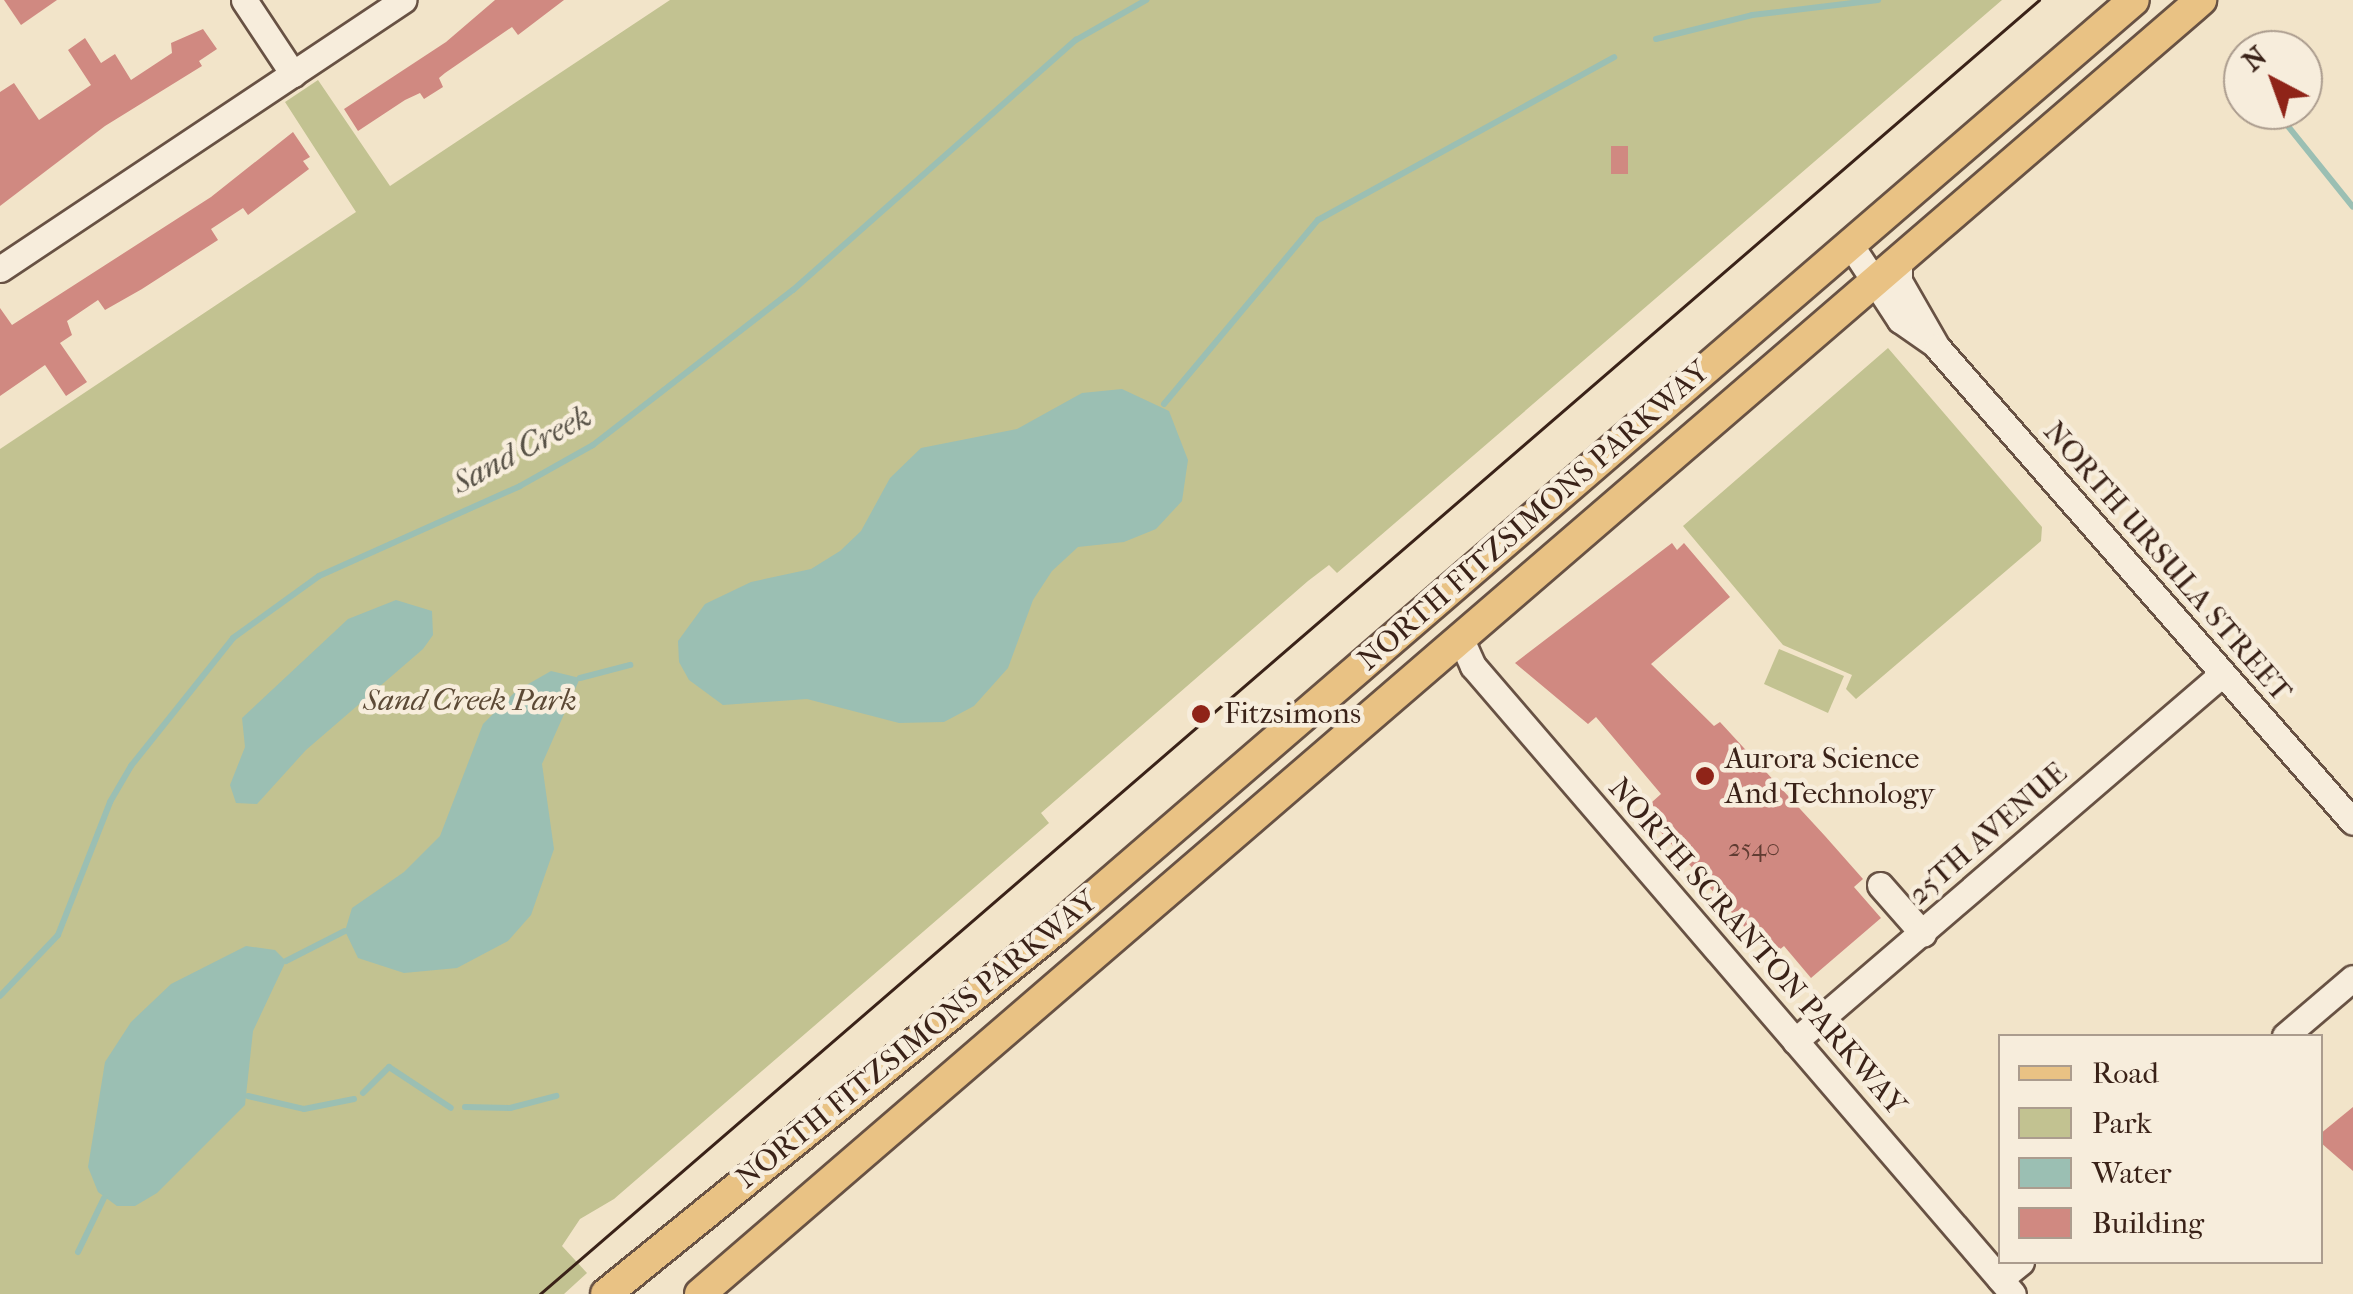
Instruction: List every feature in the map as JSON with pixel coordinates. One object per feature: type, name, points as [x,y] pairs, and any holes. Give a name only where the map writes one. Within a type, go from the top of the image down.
[{"type":"main road","name":"NORTH FITZSIMONS PARKWAY","points":[[606,1294],[1054,930],[2134,0]]},
{"type":"main road","name":"NORTH FITZSIMONS PARKWAY","points":[[700,1294],[2201,0]]},
{"type":"street","points":[[244,0],[293,74]]},
{"type":"street","points":[[0,269],[403,0]]},
{"type":"street","name":"NORTH URSULA STREET","points":[[1850,244],[1872,284],[1900,320],[1935,344]]},
{"type":"street","name":"NORTH URSULA STREET","points":[[1899,260],[1899,281],[1935,344],[2353,822]]},
{"type":"street","name":"NORTH SCRANTON PARKWAY","points":[[1460,637],[1473,666],[2006,1287]]},
{"type":"street","name":"25TH AVENUE","points":[[1795,1041],[2221,675]]},
{"type":"street","points":[[1880,885],[1923,934]]},
{"type":"street","points":[[2286,1034],[2353,978]]},
{"type":"street","points":[[2006,1287],[2021,1264]]},
{"type":"green space","name":"Sand Creek Park","points":[[670,0],[2002,0],[1337,573],[1329,565],[1308,581],[1041,813],[1049,823],[614,1199],[580,1219],[562,1246],[587,1273],[564,1294],[0,1294],[0,449],[356,212],[285,102],[318,80],[390,186]]},
{"type":"green space","points":[[1888,348],[2042,527],[2041,541],[1856,699],[1846,689],[1852,675],[1783,645],[1683,526]]},
{"type":"green space","points":[[1779,649],[1844,676],[1828,713],[1764,684]]},
{"type":"water","points":[[1122,389],[1169,411],[1188,460],[1182,501],[1156,529],[1124,542],[1078,547],[1052,571],[1033,600],[1008,668],[974,706],[944,722],[899,723],[807,699],[723,705],[689,680],[679,662],[678,641],[705,604],[751,582],[811,569],[840,551],[861,531],[890,478],[921,448],[1017,429],[1082,393]]},
{"type":"water","points":[[396,600],[432,611],[433,635],[423,649],[306,750],[257,804],[236,803],[230,785],[245,747],[242,718],[348,619]]},
{"type":"water","points":[[551,671],[580,678],[542,764],[554,849],[531,915],[508,941],[457,968],[404,973],[358,958],[345,931],[352,908],[404,872],[440,836],[483,724],[516,691]]},
{"type":"water","points":[[246,946],[275,950],[286,961],[253,1031],[245,1105],[157,1193],[135,1206],[117,1206],[98,1192],[88,1167],[105,1062],[131,1022],[171,984]]},
{"type":"building","points":[[4,0],[57,0],[21,25]]},
{"type":"building","points":[[495,0],[564,0],[518,35],[512,27],[445,73],[439,78],[443,87],[424,99],[420,93],[405,100],[358,131],[344,109],[446,42]]},
{"type":"building","points":[[203,29],[217,49],[199,61],[202,66],[105,126],[0,206],[0,92],[14,83],[39,120],[91,85],[68,50],[85,38],[101,63],[115,54],[131,80],[172,53],[171,43]]},
{"type":"building","points":[[293,132],[310,157],[303,161],[309,169],[248,215],[243,208],[211,229],[218,240],[142,289],[105,310],[98,300],[67,321],[72,335],[60,343],[87,382],[66,396],[45,365],[0,396],[0,308],[12,325],[211,197]]},
{"type":"building","points":[[1611,146],[1628,146],[1628,174],[1611,174]]},
{"type":"building","points":[[1672,543],[1677,550],[1684,543],[1730,597],[1651,664],[1714,726],[1720,722],[1825,836],[1863,879],[1854,887],[1881,918],[1811,978],[1784,946],[1771,957],[1642,811],[1661,794],[1596,717],[1588,724],[1515,663]]},
{"type":"building","points":[[2353,1107],[2353,1171],[2323,1145],[2323,1132]]},
{"type":"waterway","name":"Sand Creek","points":[[0,996],[58,935],[110,802],[131,766],[233,638],[319,576],[520,486],[593,445],[793,290],[1076,40],[1146,0]]},
{"type":"waterway","points":[[1656,39],[1752,15],[1878,0]]},
{"type":"waterway","points":[[1164,404],[1318,220],[1614,57]]},
{"type":"waterway","points":[[2291,130],[2353,207]]},
{"type":"waterway","points":[[580,678],[630,665]]},
{"type":"waterway","points":[[286,961],[345,931]]},
{"type":"waterway","points":[[363,1093],[389,1067],[451,1108]]},
{"type":"waterway","points":[[248,1096],[304,1109],[354,1099]]},
{"type":"waterway","points":[[465,1107],[510,1108],[556,1096]]},
{"type":"waterway","points":[[78,1252],[104,1198]]},
{"type":"tram line","points":[[540,1294],[2039,0]]},
{"type":"place","name":"Fitzsimons","points":[[1201,714]]},
{"type":"place","name":"Aurora Science And Technology","points":[[1705,776]]}]
